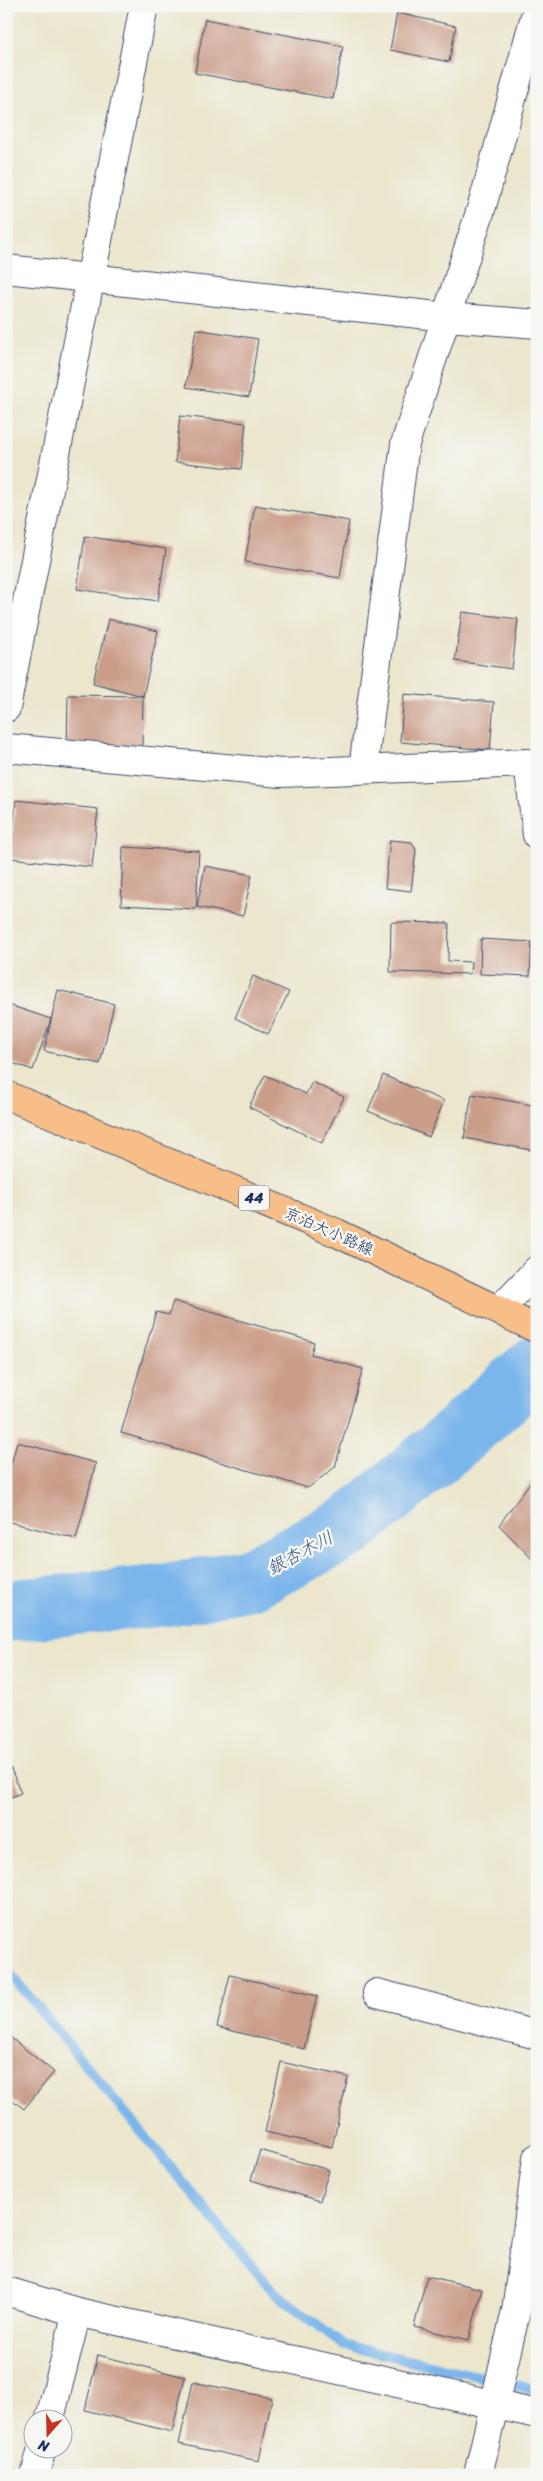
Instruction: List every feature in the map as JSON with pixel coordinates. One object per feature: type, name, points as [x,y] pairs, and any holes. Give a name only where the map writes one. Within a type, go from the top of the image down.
[{"type":"main road","name":"京泊大小路線","points":[[6,1095],[337,1233],[530,1326]]},
{"type":"street","points":[[6,708],[144,6]]},
{"type":"street","points":[[363,769],[405,444],[482,206],[537,9]]},
{"type":"street","points":[[6,269],[447,317],[537,324]]},
{"type":"street","points":[[6,748],[281,774],[528,763],[537,835]]},
{"type":"street","points":[[499,1310],[537,1270]]},
{"type":"street","points":[[377,1992],[537,2035]]},
{"type":"street","points":[[478,2475],[516,2311],[537,2158]]},
{"type":"street","points":[[6,2291],[77,2312],[537,2414]]},
{"type":"street","points":[[53,2408],[77,2312]]},
{"type":"street","points":[[35,2475],[39,2458]]},
{"type":"building","points":[[397,13],[456,26],[449,62],[390,50]]},
{"type":"building","points":[[205,19],[343,46],[333,99],[195,73]]},
{"type":"building","points":[[196,329],[258,339],[249,397],[186,387]]},
{"type":"building","points":[[180,416],[246,423],[241,469],[175,462]]},
{"type":"building","points":[[6,489],[10,490],[7,505],[6,505]]},
{"type":"building","points":[[255,505],[349,521],[340,578],[245,562]]},
{"type":"building","points":[[85,536],[166,549],[158,601],[77,589]]},
{"type":"building","points":[[462,612],[518,619],[512,669],[455,661]]},
{"type":"building","points":[[108,619],[158,631],[143,696],[93,683]]},
{"type":"building","points":[[404,694],[494,702],[490,750],[400,742]]},
{"type":"building","points":[[68,695],[143,696],[142,749],[67,748]]},
{"type":"building","points":[[16,800],[98,809],[92,867],[10,858]]},
{"type":"building","points":[[390,840],[412,842],[416,850],[411,891],[385,888]]},
{"type":"building","points":[[123,847],[199,851],[196,909],[121,905]]},
{"type":"building","points":[[205,866],[252,875],[243,916],[197,907]]},
{"type":"building","points":[[391,922],[449,923],[448,961],[471,962],[470,974],[390,972]]},
{"type":"building","points":[[481,939],[532,942],[530,976],[480,974]]},
{"type":"building","points":[[253,976],[289,992],[268,1034],[235,1018]]},
{"type":"building","points":[[58,990],[114,1004],[100,1064],[44,1051]]},
{"type":"building","points":[[6,1004],[51,1019],[33,1070],[6,1061]]},
{"type":"building","points":[[265,1075],[306,1094],[312,1082],[344,1097],[322,1143],[249,1107]]},
{"type":"building","points":[[383,1075],[444,1101],[429,1137],[368,1111]]},
{"type":"building","points":[[472,1094],[537,1106],[537,1151],[464,1138]]},
{"type":"building","points":[[173,1301],[314,1342],[311,1354],[363,1369],[335,1467],[308,1488],[121,1433],[156,1312],[169,1315]]},
{"type":"building","points":[[17,1442],[96,1463],[76,1539],[6,1521],[6,1483]]},
{"type":"building","points":[[537,1473],[537,1564],[499,1525]]},
{"type":"building","points":[[6,1757],[21,1793],[6,1799]]},
{"type":"building","points":[[230,1975],[317,1996],[304,2049],[217,2027]]},
{"type":"building","points":[[6,2034],[54,2072],[24,2109],[6,2095]]},
{"type":"building","points":[[281,2062],[348,2077],[332,2147],[265,2132]]},
{"type":"building","points":[[260,2150],[329,2170],[320,2201],[251,2180]]},
{"type":"building","points":[[427,2276],[482,2289],[469,2340],[414,2327]]},
{"type":"building","points":[[98,2355],[185,2377],[172,2432],[85,2410]]},
{"type":"building","points":[[193,2382],[272,2398],[259,2461],[179,2444]]},
{"type":"waterway","name":"銀杏木川","points":[[6,1611],[168,1595],[250,1579],[349,1527],[448,1445],[537,1366]]},
{"type":"waterway","points":[[6,1969],[273,2291],[344,2345],[537,2390]]}]
